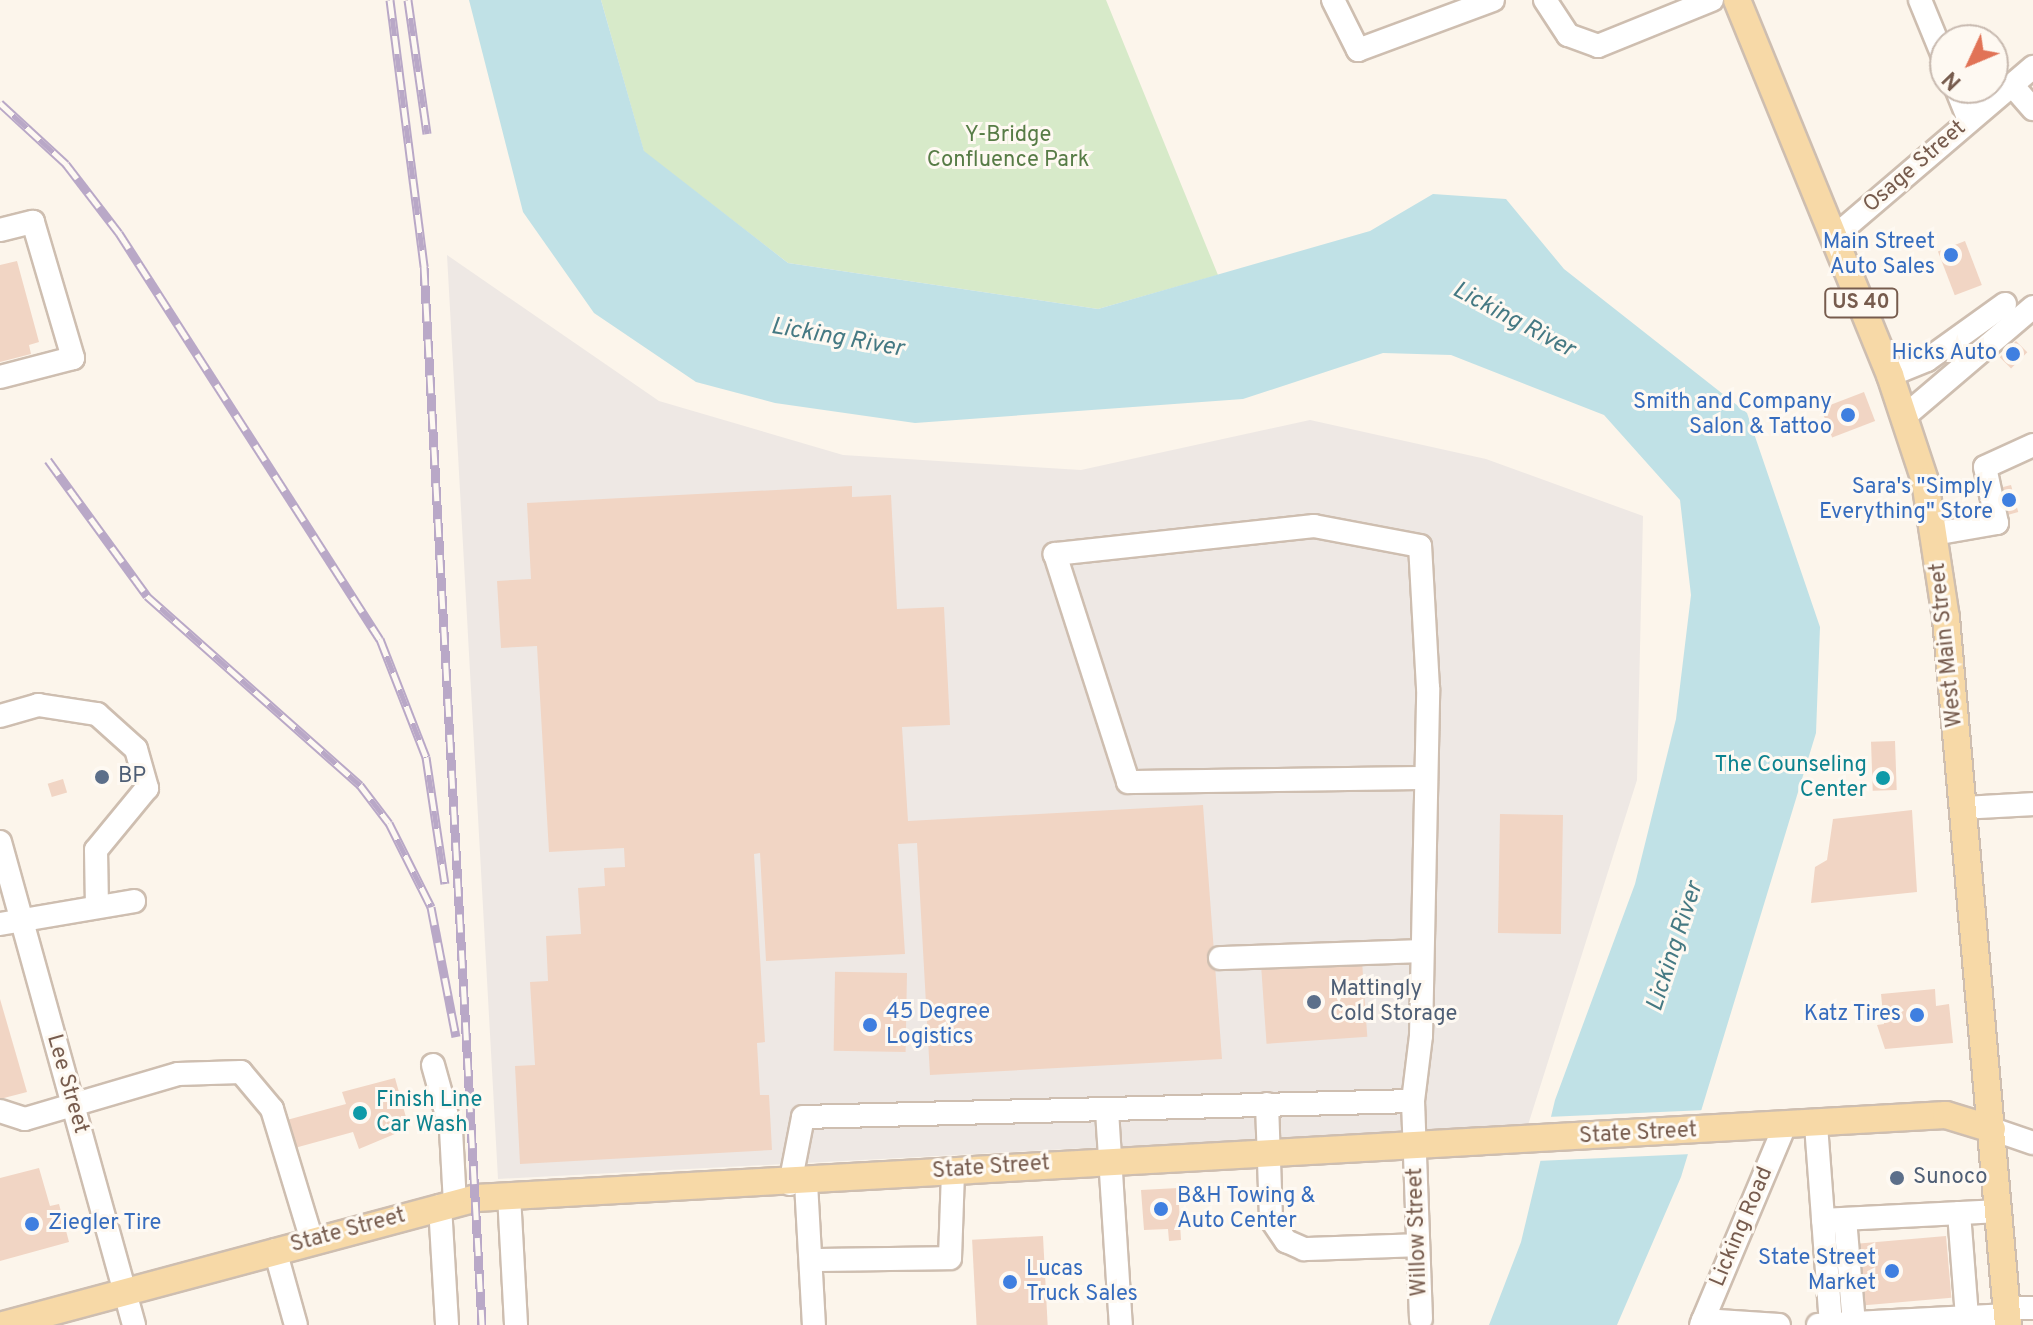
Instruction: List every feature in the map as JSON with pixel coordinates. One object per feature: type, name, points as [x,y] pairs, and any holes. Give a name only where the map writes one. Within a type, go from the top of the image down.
[{"type":"main road","name":"West Main Street","points":[[1737,0],[1890,375],[1905,416],[1934,534],[1992,1129],[2007,1316]]},
{"type":"main road","name":"State Street","points":[[3,1325],[448,1204],[509,1195],[798,1183],[1114,1159],[1771,1128],[1946,1115],[1992,1129]]},
{"type":"street","points":[[1333,0],[1358,50],[1493,0]]},
{"type":"street","points":[[1545,0],[1568,35],[1598,46],[1712,0]]},
{"type":"street","points":[[1920,0],[1930,24]]},
{"type":"street","name":"Osage Street","points":[[1834,237],[2033,67]]},
{"type":"street","points":[[2012,85],[2033,109]]},
{"type":"street","points":[[1962,104],[1969,120]]},
{"type":"street","points":[[0,230],[33,222],[73,358],[0,377]]},
{"type":"street","points":[[1890,375],[1927,360],[2005,304]]},
{"type":"street","points":[[1905,416],[2033,307]]},
{"type":"street","points":[[1934,534],[1997,523],[1985,467],[2033,445]]},
{"type":"street","name":"Willow Street","points":[[1421,1319],[1413,1101],[1421,1036],[1419,951],[1426,778],[1420,546],[1314,526],[1055,554],[1128,782],[1426,778]]},
{"type":"street","points":[[0,716],[38,705],[97,714],[136,749],[147,788],[96,850],[97,905]]},
{"type":"street","points":[[1962,808],[2033,804]]},
{"type":"street","name":"Lee Street","points":[[0,842],[10,921],[73,1107],[134,1325]]},
{"type":"street","points":[[10,921],[134,901]]},
{"type":"street","points":[[1220,958],[1419,951]]},
{"type":"street","points":[[433,1065],[451,1130],[447,1325]]},
{"type":"street","points":[[0,1111],[25,1119],[178,1074],[241,1072],[272,1109],[312,1241]]},
{"type":"street","points":[[814,1325],[812,1260],[798,1183],[803,1117],[1413,1101]]},
{"type":"street","points":[[1267,1104],[1271,1219],[1286,1241],[1304,1249],[1418,1245]]},
{"type":"street","points":[[1107,1111],[1114,1159],[1121,1325]]},
{"type":"street","points":[[1816,1125],[1834,1219],[1860,1324]]},
{"type":"street","name":"Licking Road","points":[[1702,1322],[1771,1128]]},
{"type":"street","points":[[1992,1129],[2033,1143]]},
{"type":"street","points":[[812,1260],[950,1258],[953,1171]]},
{"type":"street","points":[[509,1195],[516,1325]]},
{"type":"street","points":[[1834,1219],[1999,1211]]},
{"type":"street","points":[[1959,1213],[1967,1317]]},
{"type":"street","points":[[1831,1325],[1834,1219]]},
{"type":"street","points":[[275,1250],[296,1325]]},
{"type":"street","points":[[1818,1325],[2007,1316],[2033,1308]]},
{"type":"street","points":[[1702,1322],[1779,1325]]},
{"type":"shaded area","points":[[447,255],[659,401],[843,455],[1081,470],[1310,420],[1486,459],[1643,516],[1637,780],[1528,1125],[498,1179]]},
{"type":"green space","name":"Y-Bridge Confluence Park","points":[[601,0],[1106,0],[1218,275],[1098,309],[788,263],[644,152]]},
{"type":"water","name":"Licking River","points":[[469,0],[601,0],[644,151],[788,263],[1098,309],[1370,231],[1433,194],[1506,199],[1564,269],[1747,413],[1820,627],[1816,733],[1681,1177],[1617,1325],[1489,1325],[1521,1242],[1555,1100],[1635,884],[1676,719],[1691,595],[1680,500],[1604,415],[1451,355],[1383,353],[1243,399],[915,423],[775,403],[696,382],[594,313],[523,212]]},
{"type":"pier","points":[[1706,1110],[1692,1154],[1537,1161],[1547,1117]]},
{"type":"building","points":[[1965,241],[1982,285],[1955,295],[1938,251]]},
{"type":"building","points":[[17,261],[39,342],[29,345],[31,354],[0,362],[0,265]]},
{"type":"building","name":"Hicks Auto","points":[[2016,341],[2027,352],[2011,369],[2000,357]]},
{"type":"building","name":"Smith and Company Salon & Tattoo","points":[[1864,392],[1875,421],[1832,437],[1821,408]]},
{"type":"building","name":"Sara's \"Simply Everything\" Store","points":[[2011,485],[2018,512],[2009,515],[2001,488]]},
{"type":"building","points":[[852,486],[852,497],[891,495],[897,609],[944,607],[950,725],[902,727],[908,821],[1203,805],[1222,1059],[930,1075],[917,843],[898,844],[905,954],[766,961],[760,853],[754,854],[765,1042],[757,1043],[760,1095],[769,1095],[772,1150],[520,1164],[515,1066],[535,1065],[530,982],[548,981],[546,936],[581,934],[578,888],[605,886],[604,868],[625,867],[624,848],[549,852],[537,646],[501,648],[497,581],[531,579],[527,503]]},
{"type":"building","name":"The Counseling Center","points":[[1895,741],[1897,790],[1873,791],[1871,742]]},
{"type":"building","points":[[63,779],[67,792],[52,797],[48,784]]},
{"type":"building","points":[[1912,810],[1917,892],[1811,903],[1815,867],[1827,860],[1833,819]]},
{"type":"building","points":[[1500,814],[1563,815],[1561,934],[1498,933]]},
{"type":"building","name":"Mattingly Cold Storage","points":[[1362,961],[1367,1037],[1267,1044],[1261,968]]},
{"type":"building","name":"45 Degree Logistics","points":[[835,972],[907,973],[906,1052],[834,1051]]},
{"type":"building","name":"Katz Tires","points":[[1935,989],[1936,1006],[1949,1004],[1953,1043],[1885,1049],[1877,1025],[1884,1024],[1881,994]]},
{"type":"building","points":[[0,999],[27,1092],[0,1099]]},
{"type":"building","name":"Finish Line Car Wash","points":[[395,1078],[409,1128],[359,1149],[353,1132],[291,1149],[283,1121],[346,1104],[342,1092]]},
{"type":"building","name":"Ziegler Tire","points":[[39,1168],[50,1206],[59,1204],[69,1242],[0,1261],[0,1178]]},
{"type":"building","name":"B&H Towing & Auto Center","points":[[1178,1188],[1181,1240],[1169,1241],[1168,1229],[1144,1230],[1141,1190]]},
{"type":"building","name":"Lucas Truck Sales","points":[[1043,1236],[1048,1325],[977,1325],[972,1240]]},
{"type":"building","name":"State Street Market","points":[[1946,1236],[1951,1298],[1839,1308],[1833,1246]]},
{"type":"railway","points":[[390,0],[424,267],[482,1325]]},
{"type":"railway","points":[[408,0],[427,134]]},
{"type":"railway","points":[[0,103],[66,164],[119,233],[380,639],[426,757],[445,884]]},
{"type":"railway","points":[[48,460],[147,596],[360,785],[389,823],[431,907],[456,1037]]},
{"type":"place","name":"Main Street Auto Sales","points":[[1951,255]]},
{"type":"place","name":"Hicks Auto","points":[[2013,354]]},
{"type":"place","name":"Smith and Company Salon & Tattoo","points":[[1848,415]]},
{"type":"place","name":"Sara's \"Simply Everything\" Store","points":[[2009,500]]},
{"type":"place","name":"BP","points":[[102,777]]},
{"type":"place","name":"The Counseling Center","points":[[1883,778]]},
{"type":"place","name":"Mattingly Cold Storage","points":[[1314,1002]]},
{"type":"place","name":"Katz Tires","points":[[1917,1015]]},
{"type":"place","name":"45 Degree Logistics","points":[[870,1025]]},
{"type":"place","name":"Finish Line Car Wash","points":[[360,1113]]},
{"type":"place","name":"Sunoco","points":[[1897,1178]]},
{"type":"place","name":"B&H Towing & Auto Center","points":[[1161,1209]]},
{"type":"place","name":"Ziegler Tire","points":[[32,1224]]},
{"type":"place","name":"State Street Market","points":[[1892,1271]]},
{"type":"place","name":"Lucas Truck Sales","points":[[1010,1282]]}]
